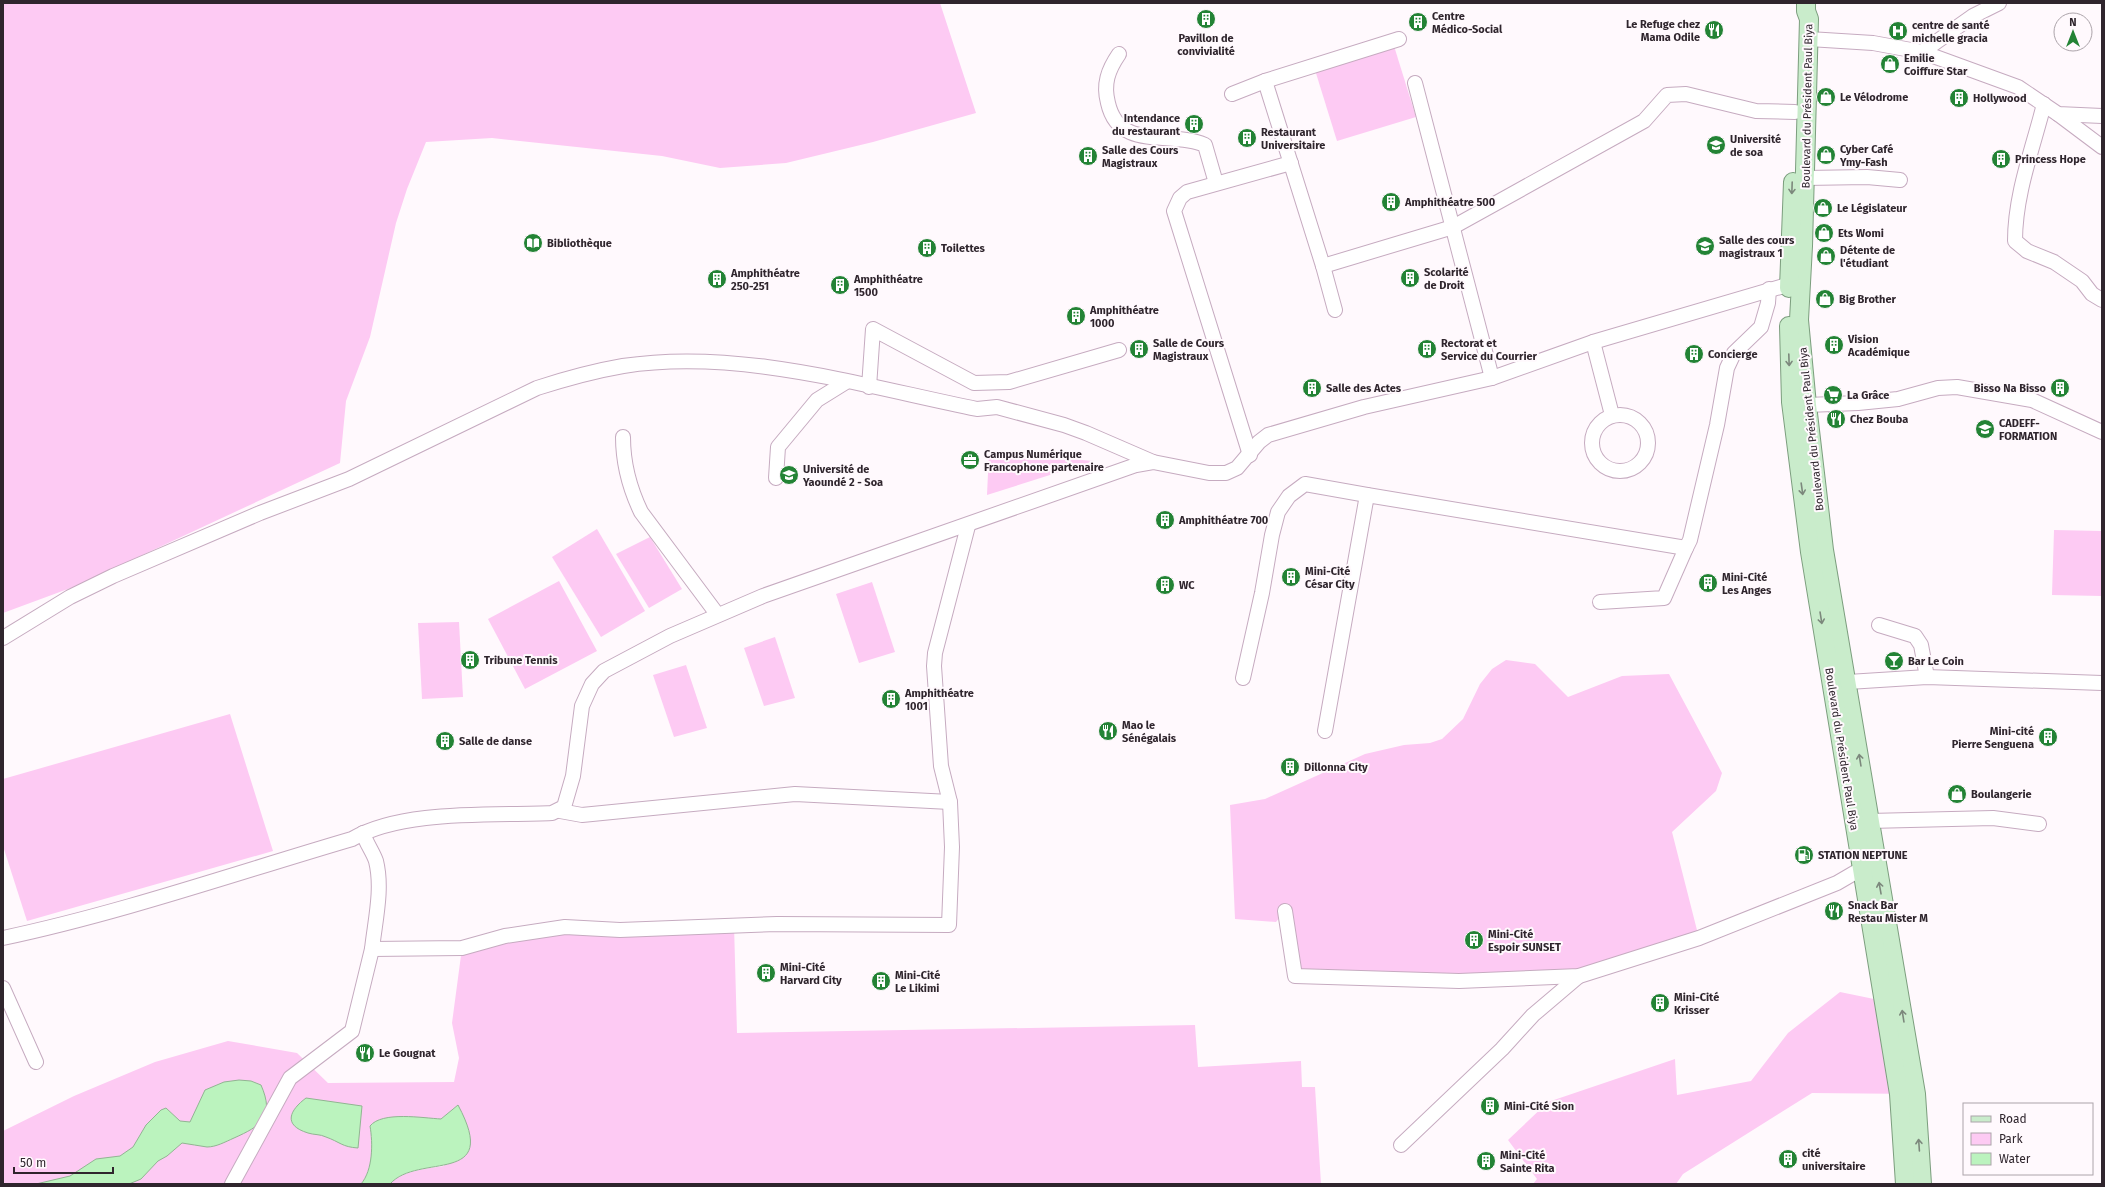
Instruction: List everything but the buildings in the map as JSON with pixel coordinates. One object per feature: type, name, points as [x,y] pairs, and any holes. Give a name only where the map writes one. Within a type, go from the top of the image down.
[{"type":"main road","name":"Boulevard du Président Paul Biya","points":[[1806,7],[1810,19],[1805,178],[1795,283],[1807,405],[1824,550],[1848,682],[1916,1094],[1922,1184]]},
{"type":"main road","name":"Boulevard du Président Paul Biya","points":[[1806,7],[1801,19],[1797,36],[1795,112],[1795,283],[1790,402],[1810,552],[1899,1094],[1905,1184]]},
{"type":"street","points":[[1922,52],[1973,9],[1999,3]]},
{"type":"street","points":[[1232,94],[1265,81],[1400,38]]},
{"type":"street","points":[[1809,39],[1873,43],[1922,52],[2018,88],[2044,104],[2102,147]]},
{"type":"street","points":[[1119,54],[1110,67],[1106,81],[1110,113],[1122,128],[1134,135],[1205,144],[1216,183]]},
{"type":"street","points":[[1265,81],[1323,266],[1335,310]]},
{"type":"street","points":[[1415,83],[1492,378]]},
{"type":"street","points":[[1323,266],[1453,227],[1644,121],[1667,95],[1686,94],[1756,111],[1795,112]]},
{"type":"street","points":[[2044,104],[2020,195],[2015,223],[2015,241],[2027,251],[2054,262],[2082,281],[2092,294],[2102,300]]},
{"type":"street","points":[[2058,114],[2102,116]]},
{"type":"street","points":[[1250,455],[1174,211],[1180,198],[1187,192],[1291,163]]},
{"type":"street","points":[[1805,178],[1867,177],[1900,180]]},
{"type":"street","points":[[3,638],[70,597],[113,576],[253,516],[350,479],[537,388],[570,377],[623,366],[702,362],[767,367],[977,409],[997,407],[1086,432],[1153,462],[1209,473],[1226,473],[1237,468],[1250,455],[1259,442],[1268,435],[1364,407],[1492,378],[1593,342],[1769,289],[1795,283]]},
{"type":"street","points":[[1600,602],[1664,598],[1692,533],[1717,425],[1728,368],[1734,353],[1761,326],[1768,303],[1769,289]]},
{"type":"street","points":[[869,387],[873,329],[974,383],[1009,382],[1119,350]]},
{"type":"street","points":[[1593,342],[1612,415]]},
{"type":"street","points":[[776,478],[778,447],[817,400],[846,382]]},
{"type":"street","points":[[1807,405],[1858,403],[1898,398],[1938,388],[1956,387],[2032,400],[2102,432]]},
{"type":"street","points":[[1612,415],[1634,418],[1642,424],[1647,435],[1647,453],[1639,466],[1629,470],[1612,469],[1604,466],[1596,458],[1593,451],[1593,434],[1596,427],[1612,415]]},
{"type":"street","points":[[624,437],[624,455],[634,496],[641,512],[717,614]]},
{"type":"street","points":[[560,811],[564,807],[573,776],[582,706],[592,684],[604,671],[627,657],[717,614],[763,596],[968,526],[1098,477],[1153,462]]},
{"type":"street","points":[[1243,678],[1278,512],[1289,496],[1305,484],[1686,548]]},
{"type":"street","points":[[1325,731],[1367,495]]},
{"type":"street","points":[[372,949],[462,948],[505,936],[565,927],[620,930],[777,924],[949,925],[952,847],[950,802],[941,766],[934,666],[935,653],[968,526]]},
{"type":"street","points":[[1879,625],[1915,636],[1921,645],[1927,678]]},
{"type":"street","points":[[1848,682],[1927,678],[2102,683]]},
{"type":"street","points":[[3,938],[44,929],[128,906],[352,840],[363,833],[390,824],[417,820],[552,813],[560,811],[582,815],[795,794],[950,802]]},
{"type":"street","points":[[1870,821],[1993,818],[2039,824]]},
{"type":"street","points":[[232,1184],[290,1078],[352,1031],[372,949],[378,897],[378,873],[376,860],[363,833]]},
{"type":"street","points":[[1285,911],[1294,976],[1458,981],[1579,976],[1699,938],[1837,883],[1861,869]]},
{"type":"street","points":[[1401,1145],[1502,1049],[1533,1015],[1579,976]]},
{"type":"street","points":[[3,988],[36,1062]]},
{"type":"green space","points":[[3,3],[940,3],[976,113],[873,142],[786,163],[720,168],[662,156],[492,138],[426,142],[407,189],[396,223],[370,337],[346,401],[340,463],[76,586],[3,613]]},
{"type":"green space","points":[[1394,46],[1416,117],[1337,141],[1315,70]]},
{"type":"green space","points":[[989,452],[1094,461],[987,495]]},
{"type":"green space","points":[[597,529],[645,611],[601,637],[552,557]]},
{"type":"green space","points":[[2054,530],[2102,531],[2102,596],[2052,595]]},
{"type":"green space","points":[[650,537],[682,589],[649,608],[616,554]]},
{"type":"green space","points":[[559,581],[597,651],[525,689],[488,619]]},
{"type":"green space","points":[[872,582],[895,652],[859,663],[836,594]]},
{"type":"green space","points":[[459,622],[463,697],[422,699],[418,623]]},
{"type":"green space","points":[[775,637],[795,698],[764,706],[744,648]]},
{"type":"green space","points":[[1506,660],[1535,664],[1568,697],[1622,676],[1669,674],[1722,773],[1716,791],[1672,832],[1699,938],[1587,974],[1295,976],[1284,912],[1276,922],[1235,919],[1230,805],[1265,799],[1365,754],[1404,745],[1430,743],[1442,739],[1463,719],[1480,684],[1492,669]]},
{"type":"green space","points":[[686,665],[707,728],[674,737],[653,675]]},
{"type":"green space","points":[[230,714],[273,851],[27,921],[3,846],[3,779]]},
{"type":"green space","points":[[734,925],[737,1033],[1195,1025],[1198,1067],[1301,1061],[1302,1087],[1315,1087],[1321,1184],[390,1184],[395,1179],[408,1173],[422,1169],[444,1166],[458,1105],[441,1119],[389,1117],[370,1126],[372,1148],[370,1164],[361,1184],[3,1184],[3,1131],[74,1096],[155,1062],[228,1041],[297,1053],[328,1083],[454,1082],[459,1058],[452,1023],[462,948],[505,936]]},
{"type":"green space","points":[[1840,992],[1874,999],[1916,1094],[1812,1093],[1683,1174],[1676,1184],[1533,1184],[1537,1179],[1508,1140],[1548,1102],[1675,1059],[1677,1095],[1751,1081],[1788,1033]]},
{"type":"water","points":[[239,1080],[251,1081],[261,1085],[265,1096],[266,1105],[266,1113],[263,1119],[252,1129],[243,1134],[210,1147],[182,1143],[167,1156],[158,1161],[141,1179],[129,1184],[36,1184],[70,1176],[96,1159],[120,1156],[133,1147],[146,1125],[161,1110],[166,1108],[180,1121],[190,1122],[205,1090],[224,1082]]},
{"type":"water","points":[[306,1098],[362,1106],[358,1148],[345,1145],[324,1136],[308,1133],[294,1126],[291,1117],[293,1112],[296,1107]]},
{"type":"water","points":[[458,1105],[469,1131],[470,1147],[463,1158],[451,1163],[403,1175],[390,1184],[361,1184],[370,1164],[372,1140],[370,1126],[376,1121],[384,1118],[403,1116],[441,1119]]},
{"type":"place","name":"Pavillon de convivialité","points":[[1206,19]]},
{"type":"place","name":"Centre Médico-Social","points":[[1418,22]]},
{"type":"place","name":"Le Refuge chez Mama Odile","points":[[1714,30]]},
{"type":"place","name":"centre de santé michelle gracia","points":[[1898,31]]},
{"type":"place","name":"Emilie Coiffure Star","points":[[1890,64]]},
{"type":"place","name":"Le Vélodrome","points":[[1826,97]]},
{"type":"place","name":"Hollywood","points":[[1959,98]]},
{"type":"place","name":"Intendance du restaurant","points":[[1194,124]]},
{"type":"place","name":"Restaurant Universitaire","points":[[1247,138]]},
{"type":"place","name":"Université de soa","points":[[1716,145]]},
{"type":"place","name":"Cyber Café Ymy-Fash","points":[[1826,155]]},
{"type":"place","name":"Salle des Cours Magistraux","points":[[1088,156]]},
{"type":"place","name":"Princess Hope","points":[[2001,159]]},
{"type":"place","name":"Amphithéatre 500","points":[[1391,202]]},
{"type":"place","name":"Le Législateur","points":[[1823,208]]},
{"type":"place","name":"Ets Womi","points":[[1824,233]]},
{"type":"place","name":"Bibliothèque","points":[[533,243]]},
{"type":"place","name":"Salle des cours magistraux 1","points":[[1705,246]]},
{"type":"place","name":"Toilettes","points":[[927,248]]},
{"type":"place","name":"Détente de l'étudiant","points":[[1826,256]]},
{"type":"place","name":"Scolarité de Droit","points":[[1410,278]]},
{"type":"place","name":"Amphithéatre 250-251","points":[[717,279]]},
{"type":"place","name":"Amphithéatre 1500","points":[[840,285]]},
{"type":"place","name":"Big Brother","points":[[1825,299]]},
{"type":"place","name":"Amphithéatre 1000","points":[[1076,316]]},
{"type":"place","name":"Vision Académique","points":[[1834,345]]},
{"type":"place","name":"Salle de Cours Magistraux","points":[[1139,349]]},
{"type":"place","name":"Rectorat et Service du Courrier","points":[[1427,349]]},
{"type":"place","name":"Concierge","points":[[1694,354]]},
{"type":"place","name":"Salle des Actes","points":[[1312,388]]},
{"type":"place","name":"Bisso Na Bisso","points":[[2060,388]]},
{"type":"place","name":"La Grâce","points":[[1833,395]]},
{"type":"place","name":"Chez Bouba","points":[[1836,419]]},
{"type":"place","name":"CADEFF- FORMATION","points":[[1985,429]]},
{"type":"place","name":"Campus Numérique Francophone partenaire","points":[[970,460]]},
{"type":"place","name":"Université de Yaoundé 2 - Soa","points":[[789,475]]},
{"type":"place","name":"Amphithéatre 700","points":[[1165,520]]},
{"type":"place","name":"Mini-Cité César City","points":[[1291,577]]},
{"type":"place","name":"Mini-Cité Les Anges","points":[[1708,583]]},
{"type":"place","name":"WC","points":[[1165,585]]},
{"type":"place","name":"Tribune Tennis","points":[[470,660]]},
{"type":"place","name":"Bar Le Coin","points":[[1894,661]]},
{"type":"place","name":"Amphithéatre 1001","points":[[891,699]]},
{"type":"place","name":"Mao le Sénégalais","points":[[1108,731]]},
{"type":"place","name":"Mini-cité Pierre Senguena","points":[[2048,737]]},
{"type":"place","name":"Salle de danse","points":[[445,741]]},
{"type":"place","name":"Dillonna City","points":[[1290,767]]},
{"type":"place","name":"Boulangerie","points":[[1957,794]]},
{"type":"place","name":"STATION NEPTUNE","points":[[1804,855]]},
{"type":"place","name":"Snack Bar Restau Mister M","points":[[1834,911]]},
{"type":"place","name":"Mini-Cité Espoir SUNSET","points":[[1474,940]]},
{"type":"place","name":"Mini-Cité Harvard City","points":[[766,973]]},
{"type":"place","name":"Mini-Cité Le Likimi","points":[[881,981]]},
{"type":"place","name":"Mini-Cité Krisser","points":[[1660,1003]]},
{"type":"place","name":"Le Gougnat","points":[[365,1053]]},
{"type":"place","name":"Mini-Cité Sion","points":[[1490,1106]]},
{"type":"place","name":"cité universitaire","points":[[1788,1159]]},
{"type":"place","name":"Mini-Cité Sainte Rita","points":[[1486,1161]]}]
